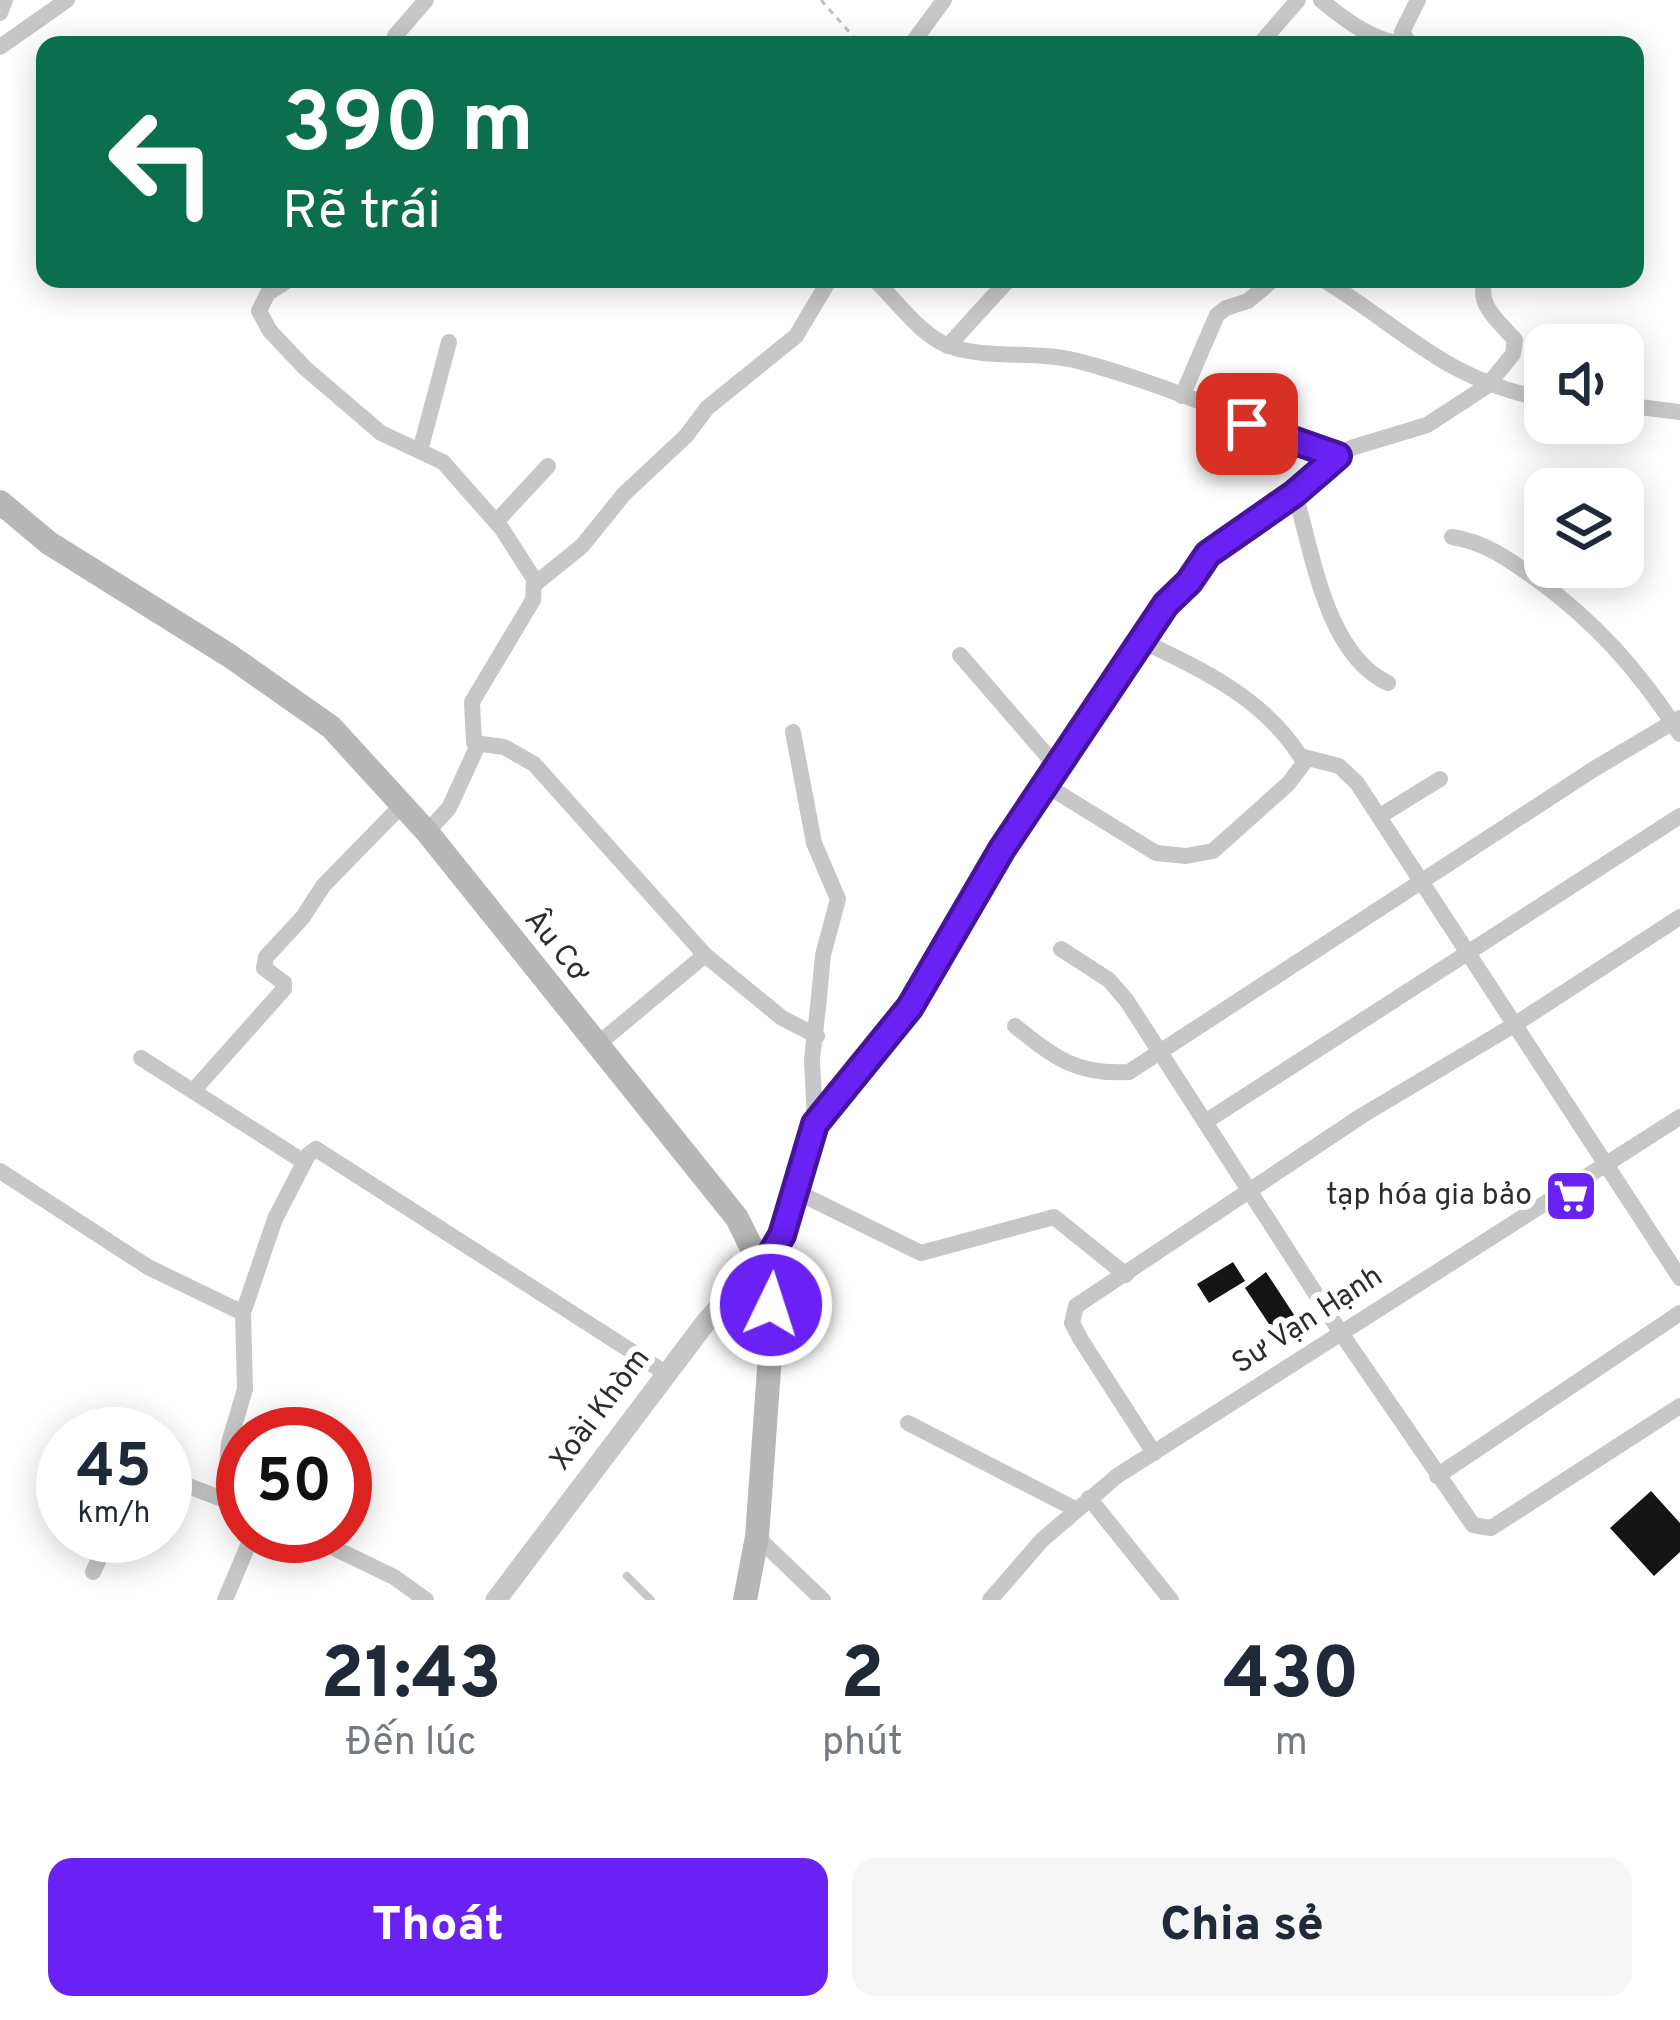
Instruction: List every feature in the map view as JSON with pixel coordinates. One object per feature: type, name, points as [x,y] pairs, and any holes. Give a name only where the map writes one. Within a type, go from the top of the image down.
[{"type":"main road","name":"Âu Cơ","points":[[0,502],[49,543],[315,714],[427,832],[737,1218],[761,1266],[771,1305],[772,1360],[757,1538],[745,1600]]},
{"type":"street","points":[[0,13],[5,0]]},
{"type":"street","points":[[0,47],[68,0]]},
{"type":"street","points":[[395,36],[426,0]]},
{"type":"street","points":[[918,36],[944,0]]},
{"type":"street","points":[[1267,36],[1298,0]]},
{"type":"street","points":[[1322,0],[1345,20],[1377,36]]},
{"type":"street","points":[[1404,36],[1402,32],[1418,0]]},
{"type":"street","points":[[279,288],[263,301],[260,311],[270,332],[381,433],[442,462],[496,522],[535,584],[521,624],[472,702],[472,740],[478,745],[504,746],[534,764],[705,955],[782,1018],[817,1036]]},
{"type":"street","points":[[535,584],[570,558],[624,494],[694,428],[707,408],[796,336],[825,288]]},
{"type":"street","points":[[883,288],[930,335],[948,346],[1059,356],[1118,371],[1338,456]]},
{"type":"street","points":[[948,346],[1001,288]]},
{"type":"street","points":[[1182,396],[1217,315],[1263,288]]},
{"type":"street","points":[[1335,288],[1445,364],[1487,386],[1524,394]]},
{"type":"street","points":[[815,1124],[910,1007],[1044,784],[1166,604],[1208,554],[1294,494],[1338,456],[1368,441],[1427,425],[1487,386],[1508,360],[1515,343],[1483,299],[1484,288]]},
{"type":"street","points":[[420,451],[449,342]]},
{"type":"street","points":[[1644,408],[1680,412]]},
{"type":"street","points":[[496,522],[548,466]]},
{"type":"street","points":[[1294,494],[1339,638],[1377,678],[1388,683]]},
{"type":"street","points":[[1016,1026],[1054,1057],[1088,1072],[1130,1072],[1594,769],[1678,725],[1595,625],[1498,552],[1452,537]]},
{"type":"street","points":[[1144,642],[1239,691],[1307,759],[1328,761],[1343,770],[1379,816],[1680,1278]]},
{"type":"street","points":[[960,655],[1056,766]]},
{"type":"street","points":[[761,1266],[778,1242],[815,1124],[812,1059],[837,891],[814,843],[793,732]]},
{"type":"street","points":[[427,832],[449,808],[478,745]]},
{"type":"street","points":[[1044,784],[1156,853],[1186,856],[1213,851],[1288,784],[1307,759]]},
{"type":"street","points":[[1379,816],[1440,779]]},
{"type":"street","points":[[193,1090],[284,989],[284,983],[264,968],[266,957],[323,886],[403,804]]},
{"type":"street","points":[[1205,1121],[1680,817]]},
{"type":"street","points":[[1154,1453],[1072,1323],[1076,1306],[1363,1115],[1514,1025],[1680,916]]},
{"type":"street","points":[[1061,949],[1108,980],[1473,1526],[1491,1528],[1680,1406]]},
{"type":"street","points":[[598,1043],[705,955]]},
{"type":"street","points":[[141,1058],[304,1162]]},
{"type":"street","name":"Sư Vạn Hạnh","points":[[990,1600],[1082,1503],[1680,1118]]},
{"type":"street","points":[[240,1407],[245,1389],[243,1312],[275,1220],[311,1150],[322,1150],[667,1374]]},
{"type":"street","points":[[0,1171],[148,1267],[243,1312]]},
{"type":"street","points":[[797,1192],[921,1253],[1054,1217],[1126,1275]]},
{"type":"street","name":"Xoài Khòm","points":[[496,1600],[667,1374],[761,1266]]},
{"type":"street","points":[[1437,1477],[1680,1313]]},
{"type":"street","points":[[908,1423],[1082,1503],[1171,1600]]},
{"type":"street","points":[[757,1538],[823,1600]]},
{"type":"street","points":[[94,1572],[98,1563]]},
{"type":"street","points":[[225,1600],[241,1563]]},
{"type":"street","points":[[365,1563],[426,1600]]},
{"type":"lane","points":[[627,1576],[651,1600]]},
{"type":"path","points":[[821,0],[853,36]]},
{"type":"building","points":[[1233,1262],[1245,1281],[1209,1303],[1197,1284]]},
{"type":"building","points":[[1266,1272],[1302,1327],[1279,1339],[1245,1288]]},
{"type":"building","points":[[1651,1491],[1680,1523],[1680,1552],[1654,1576],[1610,1528]]},
{"type":"place","name":"tạp hóa gia bảo","points":[[1571,1196]]},
{"type":"route","points":[[771,1305],[762,1269],[782,1235],[815,1124],[910,1007],[1002,849],[1166,604],[1208,554],[1294,494],[1338,456],[1247,424]]}]
